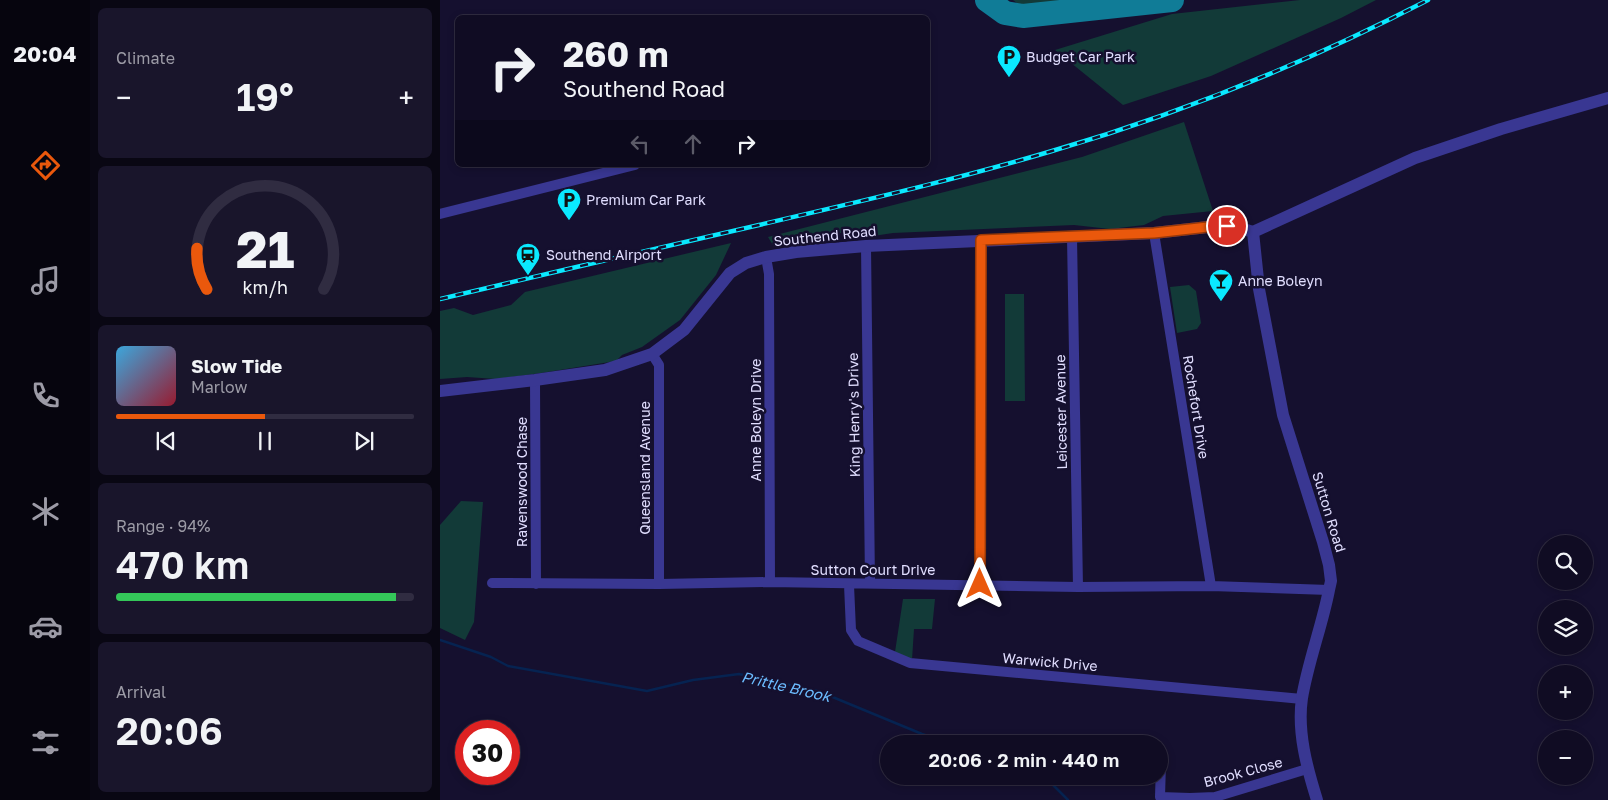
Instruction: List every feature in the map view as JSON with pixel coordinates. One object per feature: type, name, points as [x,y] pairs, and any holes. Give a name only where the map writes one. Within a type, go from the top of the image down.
[{"type":"street","points":[[1253,232],[1415,158],[1501,129],[1608,98]]},
{"type":"street","points":[[440,214],[627,167]]},
{"type":"street","name":"Southend Road","points":[[440,391],[605,370],[652,354],[684,330],[730,273],[746,263],[766,257],[796,252],[866,246],[1154,233],[1217,226],[1237,227],[1253,232]]},
{"type":"street","name":"Sutton Road","points":[[1253,232],[1260,289],[1283,415],[1324,542],[1331,581],[1302,700],[1302,738],[1307,769],[1317,800]]},
{"type":"street","name":"Rochefort Drive","points":[[1154,233],[1211,586]]},
{"type":"street","name":"Leicester Avenue","points":[[1072,237],[1078,587]]},
{"type":"street","points":[[980,584],[981,240]]},
{"type":"street","name":"King Henry's Drive","points":[[866,246],[870,583]]},
{"type":"street","name":"Anne Boleyn Drive","points":[[766,257],[770,274],[770,582]]},
{"type":"street","name":"Queensland Avenue","points":[[652,354],[658,365],[659,584]]},
{"type":"street","name":"Ravenswood Chase","points":[[535,380],[536,584]]},
{"type":"street","name":"Sutton Court Drive","points":[[492,584],[770,582],[1078,587],[1211,586],[1329,590]]},
{"type":"street","name":"Warwick Drive","points":[[849,584],[851,630],[858,640],[910,663],[1302,700]]},
{"type":"street","name":"Brook Close","points":[[1160,785],[1160,797],[1215,797],[1307,769]]},
{"type":"green space","points":[[1013,0],[1110,0],[1026,10]]},
{"type":"green space","points":[[1300,0],[1376,0],[1341,18],[1211,76],[1123,105],[1055,50],[1172,14]]},
{"type":"green space","points":[[1184,122],[1213,211],[1163,216],[1144,225],[1110,229],[1074,225],[893,233],[860,238],[858,233],[829,233],[824,238],[774,247],[768,237],[1082,157]]},
{"type":"green space","points":[[731,243],[716,275],[680,320],[642,347],[622,355],[616,361],[496,379],[467,377],[440,379],[440,311],[454,308],[473,315],[511,305],[525,292]]},
{"type":"green space","points":[[1189,285],[1196,291],[1201,323],[1197,329],[1177,333],[1170,287]]},
{"type":"green space","points":[[1005,294],[1024,294],[1025,401],[1005,401]]},
{"type":"green space","points":[[461,501],[483,502],[474,622],[465,640],[440,628],[440,525]]},
{"type":"green space","points":[[903,599],[935,599],[932,629],[914,629],[912,660],[895,652]]},
{"type":"waterway","name":"Prittle Brook","points":[[440,640],[491,657],[508,666],[647,691],[693,680],[739,674],[818,691],[925,735]]},
{"type":"waterway","name":"Prittle Brook","points":[[1053,785],[1068,800]]},
{"type":"taxiway","points":[[987,0],[1005,13],[1023,16],[1172,0]]},
{"type":"railway","points":[[440,299],[869,199],[979,172],[1052,151],[1196,103],[1291,65],[1428,0]]},
{"type":"place","name":"Budget Car Park","points":[[1009,78]]},
{"type":"place","name":"Premium Car Park","points":[[569,221]]},
{"type":"place","name":"Southend Airport","points":[[528,276]]},
{"type":"place","name":"Anne Boleyn","points":[[1221,302]]},
{"type":"route","points":[[980,584],[981,240],[1154,233],[1227,226]]}]
